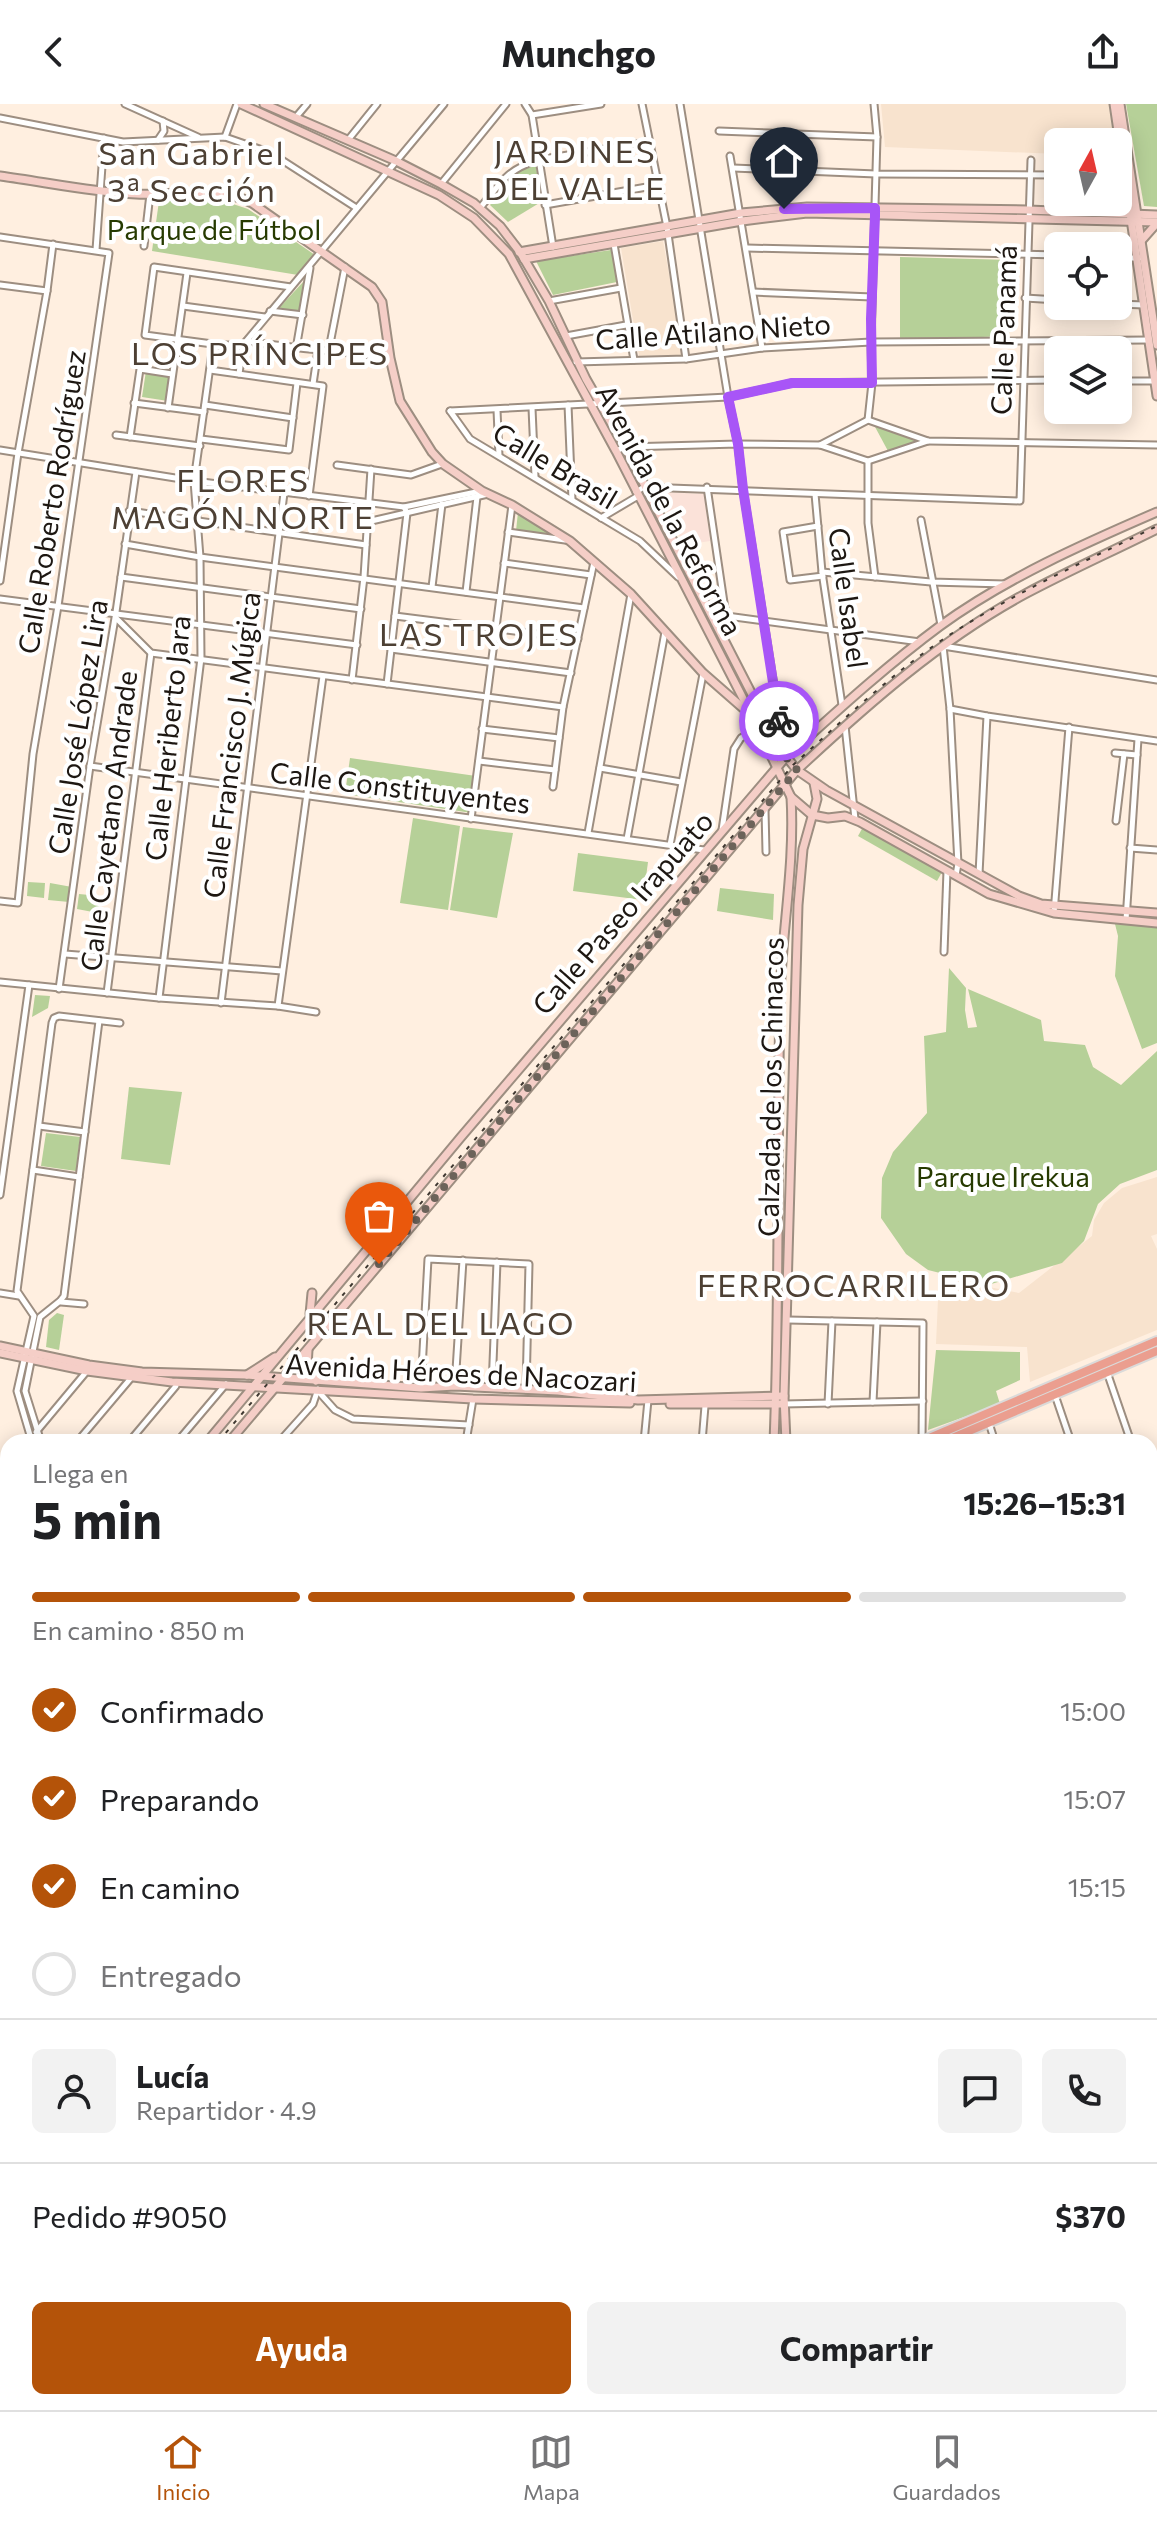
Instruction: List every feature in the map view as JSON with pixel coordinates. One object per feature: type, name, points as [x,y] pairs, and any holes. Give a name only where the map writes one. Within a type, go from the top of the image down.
[{"type":"main road","name":"Avenida de la Reforma","points":[[239,104],[439,195],[474,218],[511,258],[616,451],[791,797],[813,816],[855,819],[989,894],[1103,918],[1157,923]]},
{"type":"main road","name":"Avenida de la Reforma","points":[[264,104],[396,161],[441,184],[480,208],[500,226],[549,301],[785,756],[797,770],[920,844],[1030,900],[1054,909],[1107,908],[1157,913]]},
{"type":"main road","points":[[1117,104],[1119,128]]},
{"type":"main road","points":[[1117,104],[1153,342],[1157,396]]},
{"type":"main road","points":[[0,176],[102,191],[150,194],[213,191],[232,195],[252,203],[345,267],[378,293],[400,401],[432,452],[483,494],[512,505],[570,541],[631,594],[703,673],[752,716]]},
{"type":"main road","points":[[1132,211],[1141,241],[1145,305],[1153,342]]},
{"type":"main road","points":[[511,258],[742,217],[807,213],[1028,213],[1134,218],[1157,223],[1141,241]]},
{"type":"main road","points":[[1134,218],[1157,215]]},
{"type":"main road","points":[[554,250],[614,244],[668,231]]},
{"type":"main road","name":"Calle Paseo Irapuato","points":[[214,1434],[785,756],[941,626],[1006,584],[1157,512]]},
{"type":"main road","name":"Calle Paseo Irapuato","points":[[236,1434],[785,781],[845,726],[943,646],[1023,595],[1157,529]]},
{"type":"main road","name":"Calzada de los Chinacos","points":[[775,1434],[788,1320],[799,887],[806,836],[817,799],[814,783]]},
{"type":"main road","points":[[772,797],[791,797]]},
{"type":"main road","name":"Calzada de los Chinacos","points":[[785,1434],[780,1400],[779,1063],[782,953],[793,847],[791,797]]},
{"type":"main road","points":[[806,836],[817,823],[828,818]]},
{"type":"main road","points":[[915,852],[920,844]]},
{"type":"main road","points":[[989,894],[994,883]]},
{"type":"main road","points":[[788,885],[799,887]]},
{"type":"main road","points":[[1103,918],[1107,908]]},
{"type":"main road","points":[[779,1063],[793,1063]]},
{"type":"main road","points":[[310,1317],[312,1293]]},
{"type":"main road","points":[[936,1434],[1157,1341]]},
{"type":"main road","name":"Avenida Héroes de Nacozari","points":[[0,1346],[87,1371],[192,1383],[247,1375],[317,1386],[473,1399],[648,1402],[780,1400]]},
{"type":"main road","points":[[308,1348],[307,1366],[317,1386]]},
{"type":"main road","points":[[961,1434],[1157,1351]]},
{"type":"main road","name":"Avenida Héroes de Nacozari","points":[[0,1353],[276,1387],[455,1386],[705,1406],[780,1400]]},
{"type":"main road","points":[[247,1375],[277,1356]]},
{"type":"street","points":[[125,104],[199,138]]},
{"type":"street","points":[[225,137],[239,104]]},
{"type":"street","points":[[296,117],[307,104]]},
{"type":"street","points":[[347,140],[377,104]]},
{"type":"street","points":[[239,374],[245,343],[310,267],[355,207],[389,172],[444,104]]},
{"type":"street","points":[[441,184],[506,104]]},
{"type":"street","points":[[525,104],[532,115],[554,250]]},
{"type":"street","points":[[532,115],[601,104]]},
{"type":"street","points":[[642,104],[668,231],[686,359]]},
{"type":"street","points":[[680,104],[738,444],[785,756]]},
{"type":"street","points":[[868,420],[872,383],[877,137],[874,104]]},
{"type":"street","points":[[0,118],[123,142],[225,137],[271,153],[355,207]]},
{"type":"street","points":[[158,140],[164,131],[163,120]]},
{"type":"street","points":[[719,131],[877,137]]},
{"type":"street","points":[[0,237],[96,250],[104,138]]},
{"type":"street","points":[[480,208],[512,170],[537,160],[648,142]]},
{"type":"street","points":[[730,156],[762,348]]},
{"type":"street","name":"Calle Panamá","points":[[867,495],[1020,501],[1031,160]]},
{"type":"street","points":[[733,168],[876,174],[1044,174]]},
{"type":"street","points":[[545,205],[658,185]]},
{"type":"street","points":[[144,246],[150,194]]},
{"type":"street","points":[[0,581],[53,244]]},
{"type":"street","points":[[614,244],[634,360]]},
{"type":"street","points":[[747,248],[1044,255]]},
{"type":"street","name":"Calle Roberto Rodríguez","points":[[0,901],[18,903],[33,754],[58,606],[108,251],[96,250]]},
{"type":"street","points":[[1132,258],[1140,258]]},
{"type":"street","points":[[291,287],[154,267],[145,335],[213,345],[236,347],[245,343],[329,349],[390,358]]},
{"type":"street","points":[[296,349],[310,267]]},
{"type":"street","points":[[329,349],[345,267]]},
{"type":"street","points":[[168,408],[187,273]]},
{"type":"street","points":[[0,285],[47,291]]},
{"type":"street","points":[[549,301],[621,288]]},
{"type":"street","points":[[752,292],[872,297]]},
{"type":"street","points":[[1025,298],[1044,299]]},
{"type":"street","points":[[1132,305],[1145,305]]},
{"type":"street","points":[[183,306],[265,317]]},
{"type":"street","points":[[270,311],[303,315]]},
{"type":"street","points":[[566,336],[626,325]]},
{"type":"street","name":"Calle Atilano Nieto","points":[[567,363],[686,359],[762,348],[871,342],[1153,342]]},
{"type":"street","name":"Calle Heriberto Jara","points":[[159,998],[201,658],[200,557],[194,481],[213,345]]},
{"type":"street","points":[[313,384],[318,350]]},
{"type":"street","points":[[130,437],[140,369],[172,374]]},
{"type":"street","points":[[210,370],[323,386],[309,496]]},
{"type":"street","points":[[499,456],[497,410],[728,397],[792,383],[1044,380]]},
{"type":"street","points":[[1132,381],[1156,381]]},
{"type":"street","points":[[116,435],[289,450],[297,383]]},
{"type":"street","points":[[134,403],[293,418]]},
{"type":"street","points":[[568,405],[572,500]]},
{"type":"street","points":[[532,408],[535,477]]},
{"type":"street","name":"Calle Brasil","points":[[497,410],[450,411],[470,439],[640,541],[682,580]]},
{"type":"street","points":[[820,445],[868,420],[928,441],[1155,444]]},
{"type":"street","points":[[616,451],[625,447],[820,445],[868,461],[928,441]]},
{"type":"street","points":[[0,450],[405,510]]},
{"type":"street","points":[[868,461],[867,495],[875,577]]},
{"type":"street","points":[[337,465],[411,475],[443,464]]},
{"type":"street","points":[[352,680],[364,577],[371,469]]},
{"type":"street","name":"Calle José López Lira","points":[[59,989],[136,472]]},
{"type":"street","points":[[601,518],[644,487],[867,495]]},
{"type":"street","points":[[707,487],[726,616]]},
{"type":"street","name":"Calle Francisco J. Múgica","points":[[221,1003],[284,493]]},
{"type":"street","points":[[367,522],[405,510],[483,494],[466,592]]},
{"type":"street","name":"Calle Isabel","points":[[815,494],[822,574],[842,706]]},
{"type":"street","points":[[432,587],[441,502]]},
{"type":"street","points":[[471,819],[512,505]]},
{"type":"street","points":[[387,684],[405,510]]},
{"type":"street","points":[[129,511],[366,545]]},
{"type":"street","points":[[921,520],[941,626]]},
{"type":"street","points":[[818,526],[783,532],[790,580],[822,574],[1006,584]]},
{"type":"street","points":[[508,532],[570,541]]},
{"type":"street","points":[[125,544],[200,557],[584,608]]},
{"type":"street","points":[[553,787],[563,707],[594,562]]},
{"type":"street","points":[[504,563],[591,575]]},
{"type":"street","points":[[121,577],[361,609]]},
{"type":"street","points":[[588,833],[631,594]]},
{"type":"street","points":[[0,599],[357,645]]},
{"type":"street","points":[[116,614],[151,653],[563,707]]},
{"type":"street","points":[[710,614],[921,642]]},
{"type":"street","points":[[395,616],[578,639]]},
{"type":"street","points":[[627,839],[665,632]]},
{"type":"street","points":[[956,875],[950,709],[943,646],[1157,680]]},
{"type":"street","points":[[391,649],[571,673]]},
{"type":"street","name":"Calle Cayetano Andrade","points":[[107,993],[114,958],[151,653]]},
{"type":"street","points":[[670,845],[703,673]]},
{"type":"street","points":[[278,1006],[323,676]]},
{"type":"street","points":[[950,709],[1157,741]]},
{"type":"street","points":[[979,875],[987,716]]},
{"type":"street","points":[[845,726],[855,819]]},
{"type":"street","points":[[1054,909],[1069,727]]},
{"type":"street","points":[[721,831],[734,749],[741,738],[758,728]]},
{"type":"street","points":[[482,729],[559,738]]},
{"type":"street","points":[[1126,920],[1138,739]]},
{"type":"street","points":[[1115,753],[1137,755]]},
{"type":"street","points":[[1116,821],[1124,754]]},
{"type":"street","points":[[479,761],[555,770]]},
{"type":"street","name":"Calle Constituyentes","points":[[90,766],[704,850]]},
{"type":"street","points":[[600,768],[681,782]]},
{"type":"street","points":[[765,805],[766,852]]},
{"type":"street","points":[[1130,848],[1157,850]]},
{"type":"street","points":[[944,952],[947,870]]},
{"type":"street","points":[[65,954],[282,971]]},
{"type":"street","points":[[0,982],[316,1012]]},
{"type":"street","points":[[0,1192],[29,985]]},
{"type":"street","points":[[38,1434],[25,1391],[34,1316],[19,1296],[17,1285],[54,1018],[120,1023]]},
{"type":"street","points":[[30,1434],[17,1391],[40,1317],[64,1296],[99,1021]]},
{"type":"street","points":[[39,1126],[85,1132]]},
{"type":"street","points":[[33,1170],[79,1177]]},
{"type":"street","points":[[421,1388],[428,1259],[529,1264],[526,1390]]},
{"type":"street","points":[[455,1386],[463,1260]]},
{"type":"street","points":[[492,1388],[497,1262]]},
{"type":"street","points":[[0,1293],[19,1296]]},
{"type":"street","points":[[60,1301],[84,1304]]},
{"type":"street","points":[[788,1320],[923,1323],[924,1434]]},
{"type":"street","points":[[828,1404],[832,1321]]},
{"type":"street","points":[[873,1402],[877,1322]]},
{"type":"street","points":[[35,1434],[87,1371]]},
{"type":"street","points":[[1107,1371],[1128,1434]]},
{"type":"street","points":[[84,1434],[131,1378]]},
{"type":"street","points":[[183,1434],[225,1379]]},
{"type":"street","points":[[136,1434],[176,1386]]},
{"type":"street","points":[[317,1386],[335,1410],[353,1419],[469,1425]]},
{"type":"street","points":[[287,1434],[313,1404],[317,1386]]},
{"type":"street","points":[[1055,1394],[1068,1434]]},
{"type":"street","points":[[467,1434],[473,1399]]},
{"type":"street","name":"Avenida Héroes de Nacozari","points":[[780,1400],[828,1404],[923,1401]]},
{"type":"street","points":[[645,1434],[648,1402]]},
{"type":"street","points":[[703,1434],[705,1406]]},
{"type":"street","points":[[988,1422],[992,1434]]},
{"type":"shaded area","points":[[881,104],[1109,104],[1112,128],[1044,128],[1044,153],[885,147]]},
{"type":"shaded area","points":[[663,241],[684,355],[639,356],[621,248]]},
{"type":"shaded area","points":[[657,492],[704,494],[710,541],[684,545]]},
{"type":"shaded area","points":[[1157,1177],[1157,1234],[1151,1236],[1157,1249],[1157,1330],[1030,1382],[1027,1347],[936,1344],[939,1277],[1019,1293],[1092,1236],[1094,1220],[1104,1203],[1122,1188]]},
{"type":"green space","points":[[1126,104],[1157,104],[1157,207],[1144,206]]},
{"type":"green space","points":[[536,166],[541,202],[508,222],[490,205],[519,170]]},
{"type":"green space","name":"Parque de Fútbol","points":[[215,198],[248,209],[315,255],[298,275],[152,251],[159,201]]},
{"type":"green space","points":[[611,250],[617,282],[553,295],[536,261]]},
{"type":"green space","points":[[900,257],[1011,260],[1009,336],[900,340]]},
{"type":"green space","points":[[304,281],[302,312],[279,308]]},
{"type":"green space","points":[[146,371],[171,375],[168,401],[142,397]]},
{"type":"green space","points":[[874,425],[914,440],[915,443],[888,451]]},
{"type":"green space","points":[[518,512],[565,539],[516,531]]},
{"type":"green space","points":[[350,758],[476,776],[472,813],[345,794]]},
{"type":"green space","points":[[413,818],[460,826],[448,910],[400,903]]},
{"type":"green space","points":[[463,827],[513,833],[497,918],[450,910]]},
{"type":"green space","points":[[863,827],[942,872],[937,881],[858,836]]},
{"type":"green space","points":[[578,853],[648,862],[643,900],[573,891]]},
{"type":"green space","points":[[28,882],[45,883],[44,898],[27,896]]},
{"type":"green space","points":[[50,883],[72,887],[69,902],[48,900]]},
{"type":"green space","points":[[720,888],[774,894],[773,920],[717,911]]},
{"type":"green space","points":[[79,894],[100,896],[98,913],[77,909]]},
{"type":"green space","points":[[1115,924],[1157,927],[1157,1043],[1142,1049],[1115,976],[1118,936]]},
{"type":"green space","name":"Parque Irekua","points":[[949,968],[966,988],[968,1028],[977,1027],[968,989],[1041,1020],[1044,1041],[1085,1045],[1093,1067],[1121,1085],[1157,1051],[1157,1170],[1120,1184],[1098,1204],[1084,1241],[1062,1263],[988,1285],[928,1270],[906,1254],[881,1218],[882,1178],[893,1152],[927,1113],[924,1036],[946,1032]]},
{"type":"green space","points":[[35,995],[50,996],[48,1008],[32,1017]]},
{"type":"green space","points":[[129,1087],[182,1092],[170,1165],[121,1159]]},
{"type":"green space","points":[[46,1133],[80,1137],[76,1171],[41,1166]]},
{"type":"green space","points":[[57,1313],[64,1315],[59,1350],[46,1347],[49,1320]]},
{"type":"green space","points":[[936,1350],[1020,1352],[1020,1380],[996,1391],[1000,1404],[928,1430]]},
{"type":"railway","points":[[225,1434],[793,765],[884,684],[942,640],[1020,594],[1157,526]]},
{"type":"way so far","points":[[379,1264],[797,770],[785,756],[779,721]]},
{"type":"district","name":"JARDINES DEL VALLE","points":[[575,170]]},
{"type":"district","name":"San Gabriel 3ª Sección","points":[[192,172]]},
{"type":"district","name":"LOS PRÍNCIPES","points":[[260,354]]},
{"type":"district","name":"FLORES MAGÓN NORTE","points":[[243,500]]},
{"type":"district","name":"LAS TROJES","points":[[479,635]]},
{"type":"district","name":"FERROCARRILERO","points":[[854,1286]]},
{"type":"district","name":"REAL DEL LAGO","points":[[441,1324]]},
{"type":"route","points":[[779,721],[738,444],[728,397],[792,383],[872,383],[875,216],[875,208],[784,209]]}]
